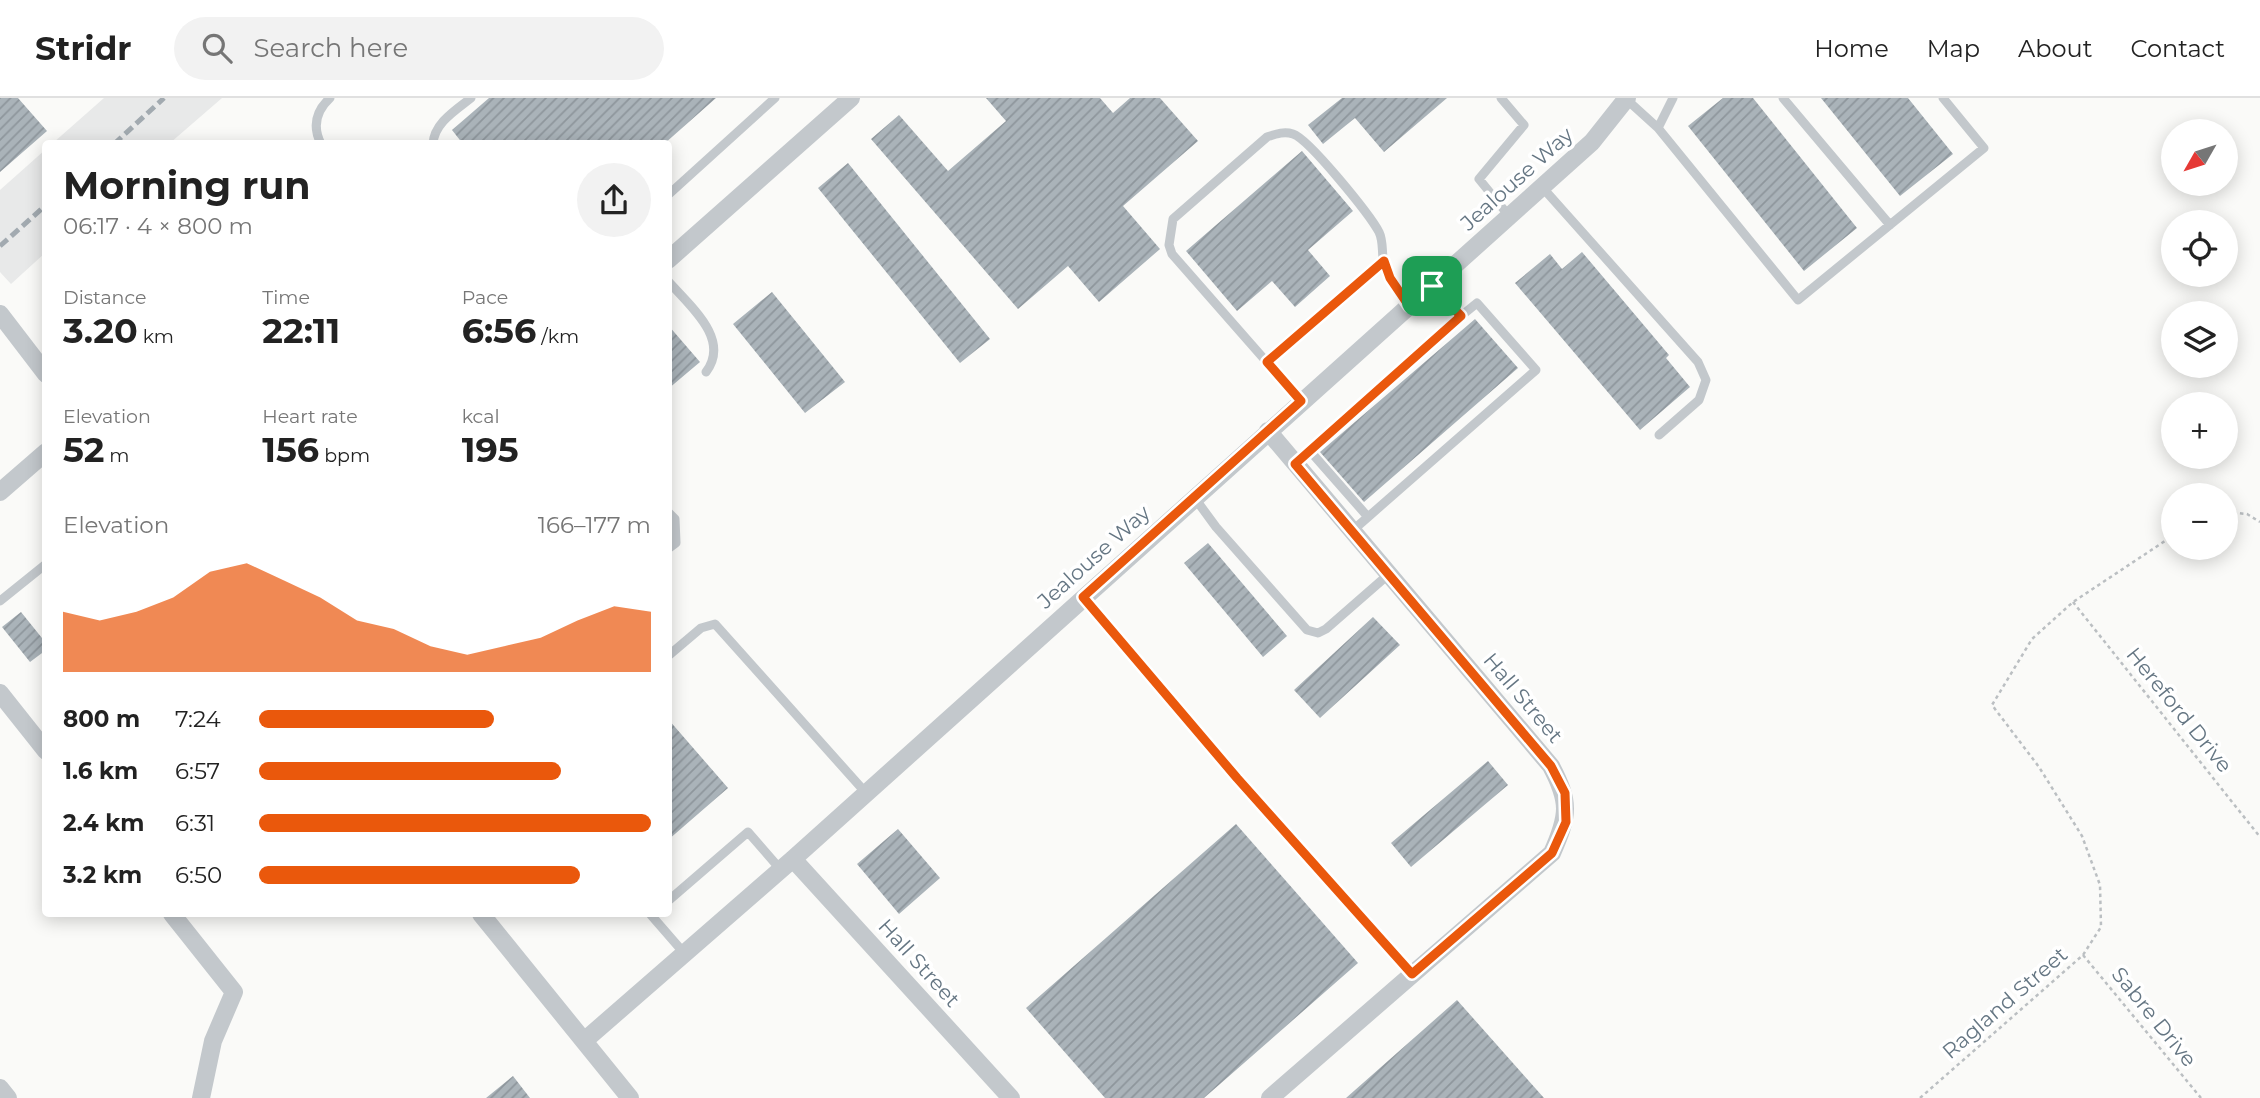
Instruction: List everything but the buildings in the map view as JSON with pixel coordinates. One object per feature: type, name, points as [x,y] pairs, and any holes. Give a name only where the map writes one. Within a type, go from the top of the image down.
[{"type":"street","points":[[672,256],[851,98]]},
{"type":"street","name":"Jealouse Way","points":[[584,1041],[787,864],[1592,142],[1626,98]]},
{"type":"street","points":[[0,314],[42,369]]},
{"type":"street","name":"Hall Street","points":[[1268,431],[1551,766],[1565,793],[1566,822],[1552,853],[1270,1098]]},
{"type":"street","points":[[0,492],[42,455]]},
{"type":"street","points":[[0,693],[42,746]]},
{"type":"street","name":"Hall Street","points":[[787,864],[1011,1098]]},
{"type":"street","points":[[174,917],[234,992],[213,1041],[201,1098]]},
{"type":"street","points":[[483,917],[630,1098]]},
{"type":"street","points":[[0,1088],[8,1098]]},
{"type":"lane","points":[[320,140],[315,121],[321,106],[330,98]]},
{"type":"lane","points":[[433,140],[433,134],[442,122],[471,98]]},
{"type":"lane","points":[[672,191],[775,98]]},
{"type":"lane","points":[[1502,98],[1524,125],[1479,180],[1509,216]]},
{"type":"lane","points":[[1626,98],[1658,128],[1798,300],[1984,148],[1943,98]]},
{"type":"lane","points":[[1658,128],[1673,98]]},
{"type":"lane","points":[[1783,98],[1890,225]]},
{"type":"lane","points":[[1301,401],[1172,254],[1169,245],[1173,219],[1267,137],[1282,132],[1296,134],[1310,145],[1373,221],[1381,236],[1384,261],[1390,278],[1409,306]]},
{"type":"lane","points":[[1542,187],[1698,362],[1706,380],[1699,400],[1659,435]]},
{"type":"lane","points":[[1267,362],[1384,261]]},
{"type":"lane","points":[[672,286],[709,331],[715,345],[715,358],[706,372]]},
{"type":"lane","points":[[1432,286],[1461,316]]},
{"type":"lane","points":[[1295,464],[1477,303],[1536,370],[1352,531]]},
{"type":"lane","points":[[1310,451],[1368,517]]},
{"type":"lane","points":[[1194,497],[1216,527],[1307,630],[1318,633],[1326,629],[1389,575]]},
{"type":"lane","points":[[672,516],[675,519],[676,542],[672,546]]},
{"type":"lane","points":[[0,601],[42,567]]},
{"type":"lane","points":[[1083,597],[1237,778],[1412,974]]},
{"type":"lane","points":[[672,653],[701,628],[715,624],[866,793]]},
{"type":"lane","points":[[672,898],[748,832],[787,864]]},
{"type":"lane","points":[[653,917],[684,953]]},
{"type":"path","points":[[2238,513],[2247,514],[2260,522]]},
{"type":"path","name":"Ragland Street","points":[[1920,1098],[2083,955],[2101,927],[2100,885],[2081,836],[2039,767],[1992,705],[2032,639],[2073,602],[2161,544]]},
{"type":"path","name":"Hereford Drive","points":[[2073,602],[2260,837]]},
{"type":"path","name":"Sabre Drive","points":[[2083,955],[2200,1098]]},
{"type":"shaded area","points":[[104,98],[222,98],[173,140],[56,140]]},
{"type":"shaded area","points":[[42,153],[42,256],[11,284],[0,272],[0,190]]},
{"type":"railway","points":[[118,140],[164,98]]},
{"type":"railway","points":[[0,246],[42,209]]},
{"type":"route","points":[[1384,261],[1390,278],[1409,306],[1432,286],[1461,316],[1295,464],[1551,766],[1565,793],[1566,822],[1552,853],[1412,974],[1237,778],[1083,597],[1301,401],[1267,362],[1384,261]]}]
